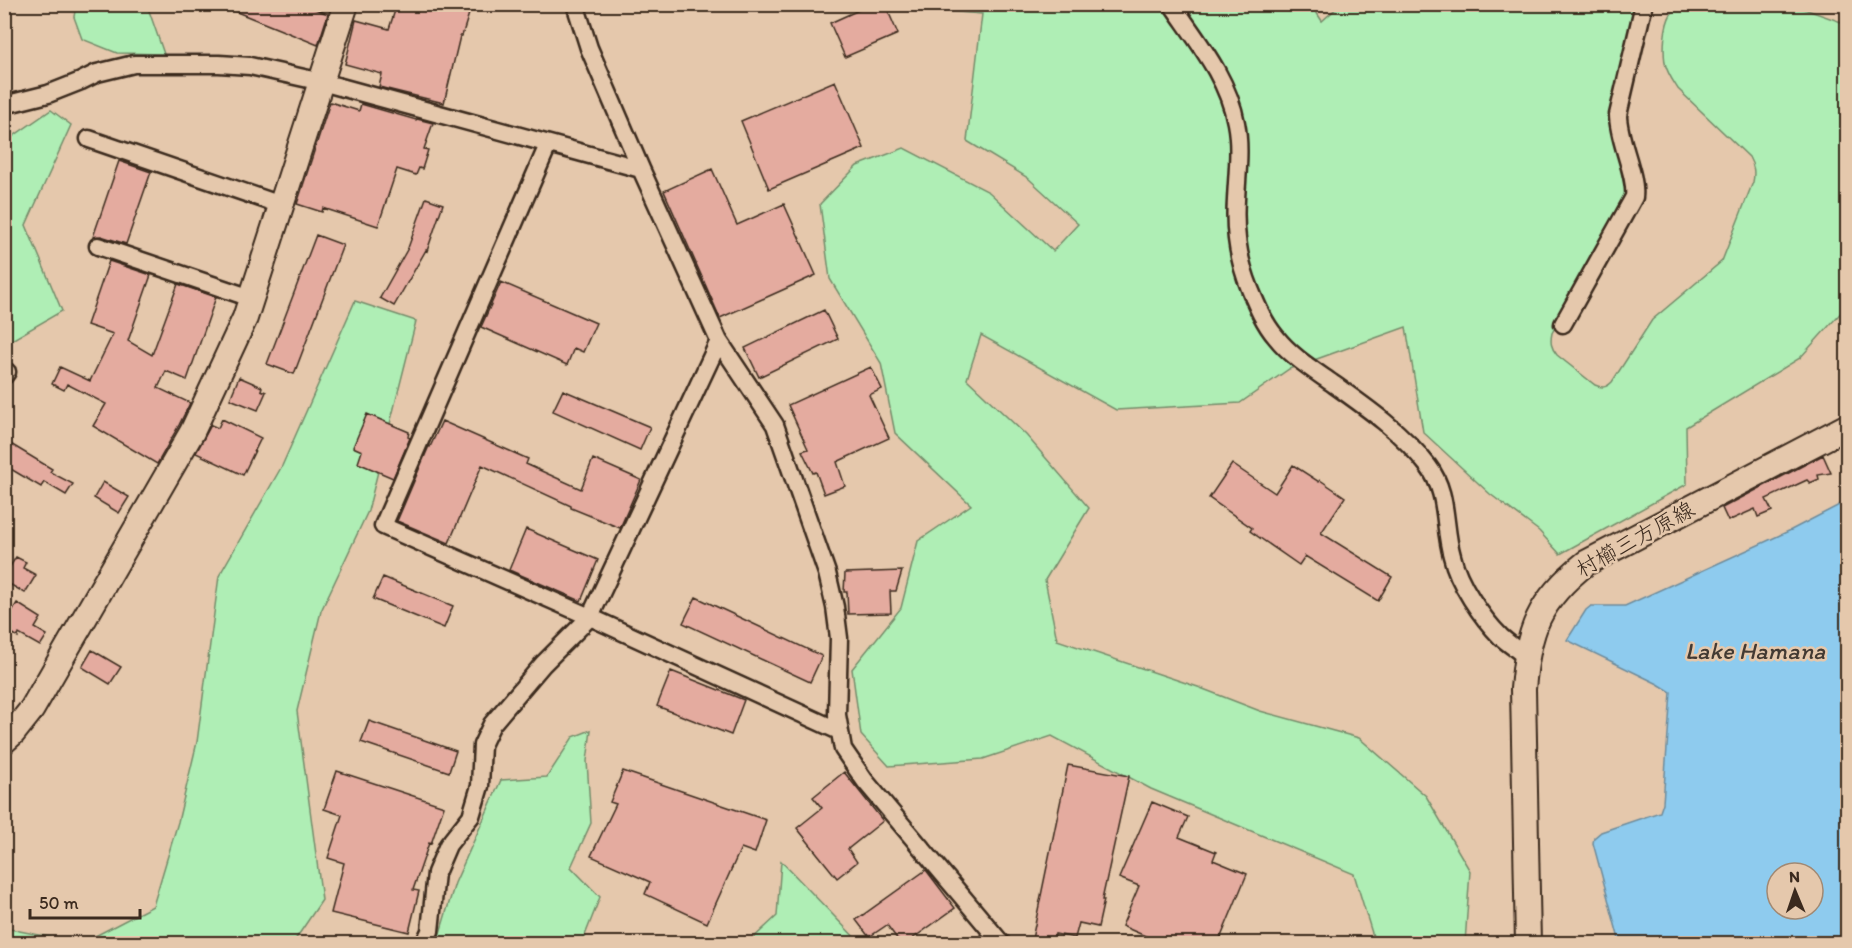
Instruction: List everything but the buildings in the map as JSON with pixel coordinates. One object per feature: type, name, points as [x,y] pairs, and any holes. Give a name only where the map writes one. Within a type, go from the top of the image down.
[{"type":"street","points":[[4,741],[32,709],[192,432],[245,318],[346,4]]},
{"type":"street","points":[[575,4],[589,48],[719,341],[775,425],[827,573],[835,607],[839,638],[837,715],[843,749],[865,781],[1002,944]]},
{"type":"street","points":[[1172,4],[1215,67],[1232,105],[1237,125],[1236,224],[1239,248],[1249,287],[1260,312],[1275,336],[1288,351],[1380,418],[1414,450],[1431,470],[1442,490],[1451,555],[1460,579],[1493,629],[1526,657]]},
{"type":"street","points":[[1563,324],[1634,197],[1634,185],[1619,129],[1618,115],[1644,4]]},
{"type":"street","points":[[4,105],[48,94],[106,70],[134,64],[242,66],[322,82],[641,169]]},
{"type":"street","points":[[89,139],[281,205]]},
{"type":"street","points":[[548,145],[383,526],[590,617],[839,732]]},
{"type":"street","points":[[99,246],[251,298]]},
{"type":"street","points":[[424,944],[430,931],[436,873],[448,845],[471,816],[480,786],[482,745],[492,724],[543,664],[590,617],[719,341]]},
{"type":"street","name":"村櫛三方原線","points":[[1527,944],[1523,689],[1530,636],[1550,596],[1570,574],[1586,562],[1848,426]]},
{"type":"green space","points":[[1311,4],[1322,21],[1340,5],[1638,5],[1613,107],[1628,186],[1626,200],[1552,333],[1551,339],[1552,347],[1557,355],[1595,385],[1602,387],[1612,382],[1652,320],[1722,261],[1753,182],[1754,169],[1749,157],[1678,89],[1669,74],[1665,63],[1664,45],[1665,31],[1671,14],[1682,5],[1793,5],[1847,24],[1847,306],[1800,358],[1686,427],[1687,484],[1560,554],[1539,531],[1490,494],[1423,432],[1406,327],[1289,369],[1240,403],[1116,410],[981,335],[967,379],[1026,435],[1089,508],[1045,580],[1057,640],[1198,687],[1260,711],[1359,738],[1426,796],[1470,871],[1465,943],[1375,943],[1354,874],[1151,789],[1052,736],[983,759],[889,766],[861,735],[852,669],[901,608],[918,541],[971,505],[895,433],[881,363],[830,279],[820,204],[857,166],[904,148],[989,192],[1053,251],[1078,224],[1028,178],[967,141],[982,14],[898,7],[898,5]]},
{"type":"green space","points":[[76,5],[147,5],[164,54],[117,53],[82,39],[74,17]]},
{"type":"green space","points":[[51,110],[71,125],[26,225],[62,311],[5,344],[5,142]]},
{"type":"green space","points":[[355,301],[416,321],[368,511],[321,611],[297,711],[322,900],[293,943],[80,944],[153,906],[178,822],[197,742],[219,576],[282,466]]},
{"type":"green space","points":[[591,730],[587,761],[591,823],[571,867],[600,897],[582,943],[437,943],[455,883],[501,780],[547,777],[573,737]]},
{"type":"green space","points":[[781,861],[860,943],[748,943],[777,916]]},
{"type":"green space","points":[[5,928],[78,943],[5,943]]},
{"type":"water","name":"Lake Hamana","points":[[1847,501],[1847,943],[1620,943],[1593,843],[1594,838],[1601,832],[1660,812],[1663,803],[1671,692],[1567,640],[1591,606],[1625,606],[1791,530]]}]
